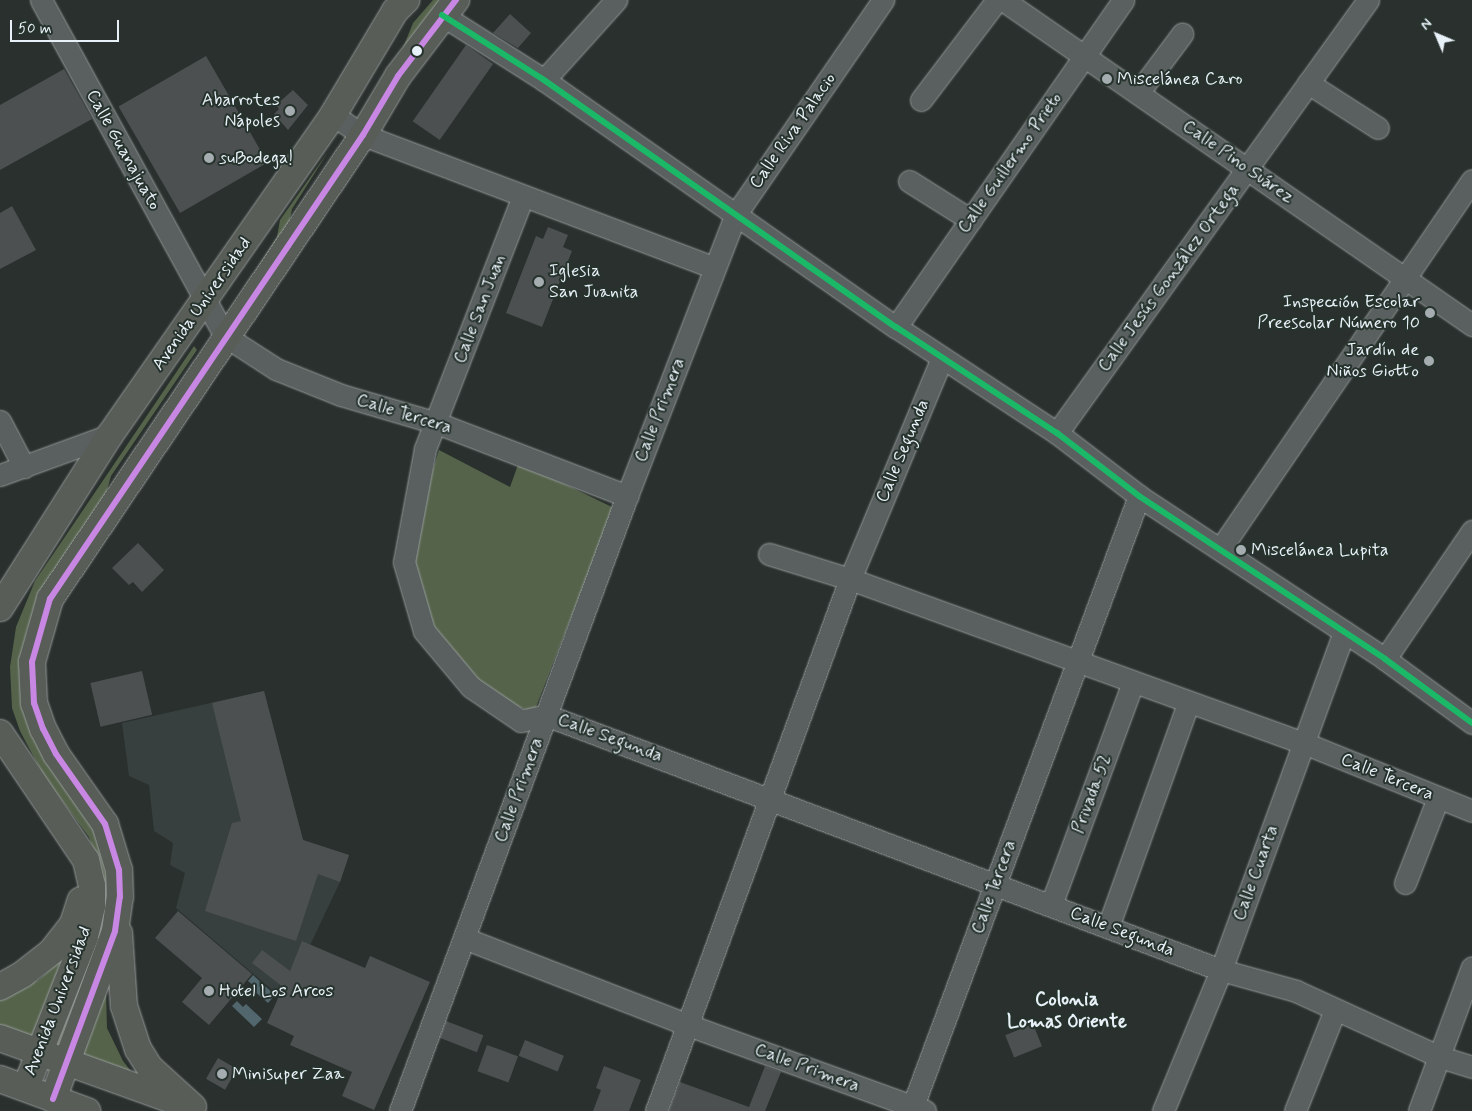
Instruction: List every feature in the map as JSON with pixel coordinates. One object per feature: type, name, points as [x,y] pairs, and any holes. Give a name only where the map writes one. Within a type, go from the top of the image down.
[{"type":"main road","name":"Avenida Universidad","points":[[0,608],[110,435],[206,300],[333,115],[395,11],[406,0]]},
{"type":"main road","name":"Avenida Universidad","points":[[53,1099],[115,932],[120,897],[119,870],[105,824],[43,729],[34,703],[32,662],[50,599],[225,336],[363,135],[398,76],[449,7]]},
{"type":"main road","name":"Avenida Universidad","points":[[0,733],[86,860],[92,885],[92,906],[85,938],[26,1087]]},
{"type":"main road","points":[[0,987],[37,964],[73,924],[80,905],[86,860]]},
{"type":"main road","points":[[120,897],[119,943],[124,1006],[130,1028],[150,1068],[196,1110]]},
{"type":"main road","points":[[0,1038],[196,1110]]},
{"type":"main road","points":[[0,1079],[87,1111]]},
{"type":"street","name":"Calle Guanajuato","points":[[41,0],[206,300]]},
{"type":"street","points":[[544,80],[616,0]]},
{"type":"street","name":"Calle Riva Palacio","points":[[713,267],[736,214],[883,0]]},
{"type":"street","points":[[921,100],[997,0]]},
{"type":"street","name":"Calle Pino Suárez","points":[[1003,0],[1248,168],[1403,280],[1472,325]]},
{"type":"street","name":"Calle Guillermo Prieto","points":[[896,327],[1123,0]]},
{"type":"street","name":"Calle Jesús González Ortega","points":[[1057,433],[1368,0]]},
{"type":"street","points":[[449,7],[544,80],[896,327],[1057,433],[1139,496],[1221,548],[1386,659],[1472,723]]},
{"type":"street","points":[[1138,93],[1182,34]]},
{"type":"street","points":[[1308,83],[1378,128]]},
{"type":"street","points":[[333,115],[363,135],[713,267]]},
{"type":"street","points":[[1221,548],[1472,180]]},
{"type":"street","points":[[909,181],[970,220]]},
{"type":"street","name":"Calle San Juan","points":[[437,422],[523,196]]},
{"type":"street","name":"Calle Primera","points":[[400,1111],[713,267]]},
{"type":"street","name":"Calle Tercera","points":[[206,300],[225,336],[276,369],[341,395],[437,422],[627,496]]},
{"type":"street","name":"Calle Segunda","points":[[656,1111],[850,579],[942,358]]},
{"type":"street","points":[[0,421],[24,467]]},
{"type":"street","name":"Calle Segunda","points":[[437,422],[425,449],[404,562],[424,631],[471,687],[521,721],[546,715],[771,798],[994,886],[1051,905],[1221,970],[1296,991],[1440,1056],[1472,1067]]},
{"type":"street","points":[[0,475],[110,435]]},
{"type":"street","name":"Calle Tercera","points":[[916,1110],[994,886],[1139,496]]},
{"type":"street","points":[[1386,659],[1472,531]]},
{"type":"street","name":"Calle Tercera","points":[[769,554],[850,579],[1076,663],[1304,743],[1472,811]]},
{"type":"street","name":"Calle Cuarta","points":[[1163,1111],[1221,970],[1344,632]]},
{"type":"street","name":"Privada 52","points":[[1051,905],[1133,682]]},
{"type":"street","points":[[1108,927],[1188,703]]},
{"type":"street","points":[[1405,883],[1438,798]]},
{"type":"street","name":"Calle Primera","points":[[464,938],[688,1025],[916,1110]]},
{"type":"street","points":[[1419,1111],[1472,967]]},
{"type":"street","points":[[1296,1111],[1336,1010]]},
{"type":"shaded area","points":[[264,691],[303,840],[349,855],[340,882],[284,1000],[176,908],[185,873],[170,865],[173,843],[154,831],[149,785],[129,776],[122,723]]},
{"type":"green space","points":[[433,0],[449,0],[400,55],[413,23]]},
{"type":"green space","points":[[328,152],[292,209],[288,229],[240,295],[277,237],[280,220]]},
{"type":"green space","points":[[194,346],[197,350],[111,476],[104,501],[43,589],[27,630],[22,671],[107,859],[109,924],[63,1048],[54,1044],[96,857],[89,837],[44,776],[20,731],[12,708],[10,667],[16,627],[35,581]]},
{"type":"green space","points":[[439,450],[510,487],[519,462],[614,508],[534,712],[510,704],[470,675],[442,639],[422,605],[412,560],[418,518]]},
{"type":"green space","points":[[69,952],[33,1038],[0,1028],[0,996],[39,980]]},
{"type":"green space","points":[[106,993],[107,1028],[123,1061],[134,1075],[79,1056]]},
{"type":"water","points":[[253,975],[275,995],[268,1003],[252,989],[254,986],[248,981]]},
{"type":"water","points":[[237,1001],[243,1007],[246,1004],[262,1019],[254,1027],[232,1006]]},
{"type":"building","points":[[510,14],[531,33],[518,48],[493,33]]},
{"type":"building","points":[[466,45],[493,64],[440,140],[413,121]]},
{"type":"building","points":[[206,56],[268,163],[180,213],[119,107]]},
{"type":"building","points":[[64,69],[92,119],[0,170],[0,105]]},
{"type":"building","name":"Abarrotes Nápoles","points":[[293,90],[308,105],[288,130],[274,114],[279,109],[276,105]]},
{"type":"building","points":[[12,206],[36,250],[0,269],[0,213]]},
{"type":"building","name":"Iglesia San Juanita","points":[[548,227],[568,235],[563,247],[572,251],[542,327],[506,313],[536,236],[543,239]]},
{"type":"building","points":[[138,543],[164,570],[142,592],[133,582],[129,585],[112,568]]},
{"type":"building","points":[[142,671],[152,715],[100,727],[90,683]]},
{"type":"building","points":[[264,691],[303,840],[349,855],[340,882],[318,874],[296,941],[205,911],[232,823],[241,821],[212,703]]},
{"type":"building","points":[[178,911],[252,974],[209,1025],[182,1002],[202,978],[155,938]]},
{"type":"building","points":[[302,941],[365,968],[370,956],[430,982],[374,1110],[342,1096],[352,1072],[290,1045],[294,1036],[267,1023],[283,987],[252,963],[262,950],[290,971]]},
{"type":"building","points":[[446,1021],[483,1035],[477,1052],[440,1038]]},
{"type":"building","points":[[1033,1024],[1042,1046],[1014,1057],[1005,1035]]},
{"type":"building","points":[[525,1040],[564,1056],[558,1071],[519,1056]]},
{"type":"building","points":[[487,1045],[518,1056],[508,1083],[477,1071]]},
{"type":"building","name":"Minisuper Zaa","points":[[218,1058],[237,1069],[225,1090],[206,1079]]},
{"type":"building","points":[[604,1066],[641,1080],[629,1111],[593,1111],[601,1090],[596,1088]]},
{"type":"building","points":[[765,1066],[781,1072],[765,1111],[669,1111],[680,1082],[749,1107]]},
{"type":"transit line","points":[[53,1099],[115,931],[120,897],[119,870],[105,824],[56,754],[43,729],[34,703],[32,662],[50,599],[363,135],[398,76],[456,0]]},
{"type":"transit line","points":[[442,15],[544,80],[896,327],[1057,433],[1139,496],[1385,659],[1472,723]]},
{"type":"place","name":"Miscelánea Caro","points":[[1107,79]]},
{"type":"place","name":"Abarrotes Nápoles","points":[[290,111]]},
{"type":"place","name":"suBodega!","points":[[209,158]]},
{"type":"place","name":"Iglesia San Juanita","points":[[539,282]]},
{"type":"place","name":"Inspección Escolar Preescolar Número 10","points":[[1430,313]]},
{"type":"place","name":"Jardín de Niños Giotto","points":[[1429,361]]},
{"type":"place","name":"Miscelánea Lupita","points":[[1241,550]]},
{"type":"place","name":"Hotel Los Arcos","points":[[209,991]]},
{"type":"place","name":"Minisuper Zaa","points":[[222,1074]]},
{"type":"district","name":"Colonia Lomas Oriente","points":[[1067,1011]]}]
